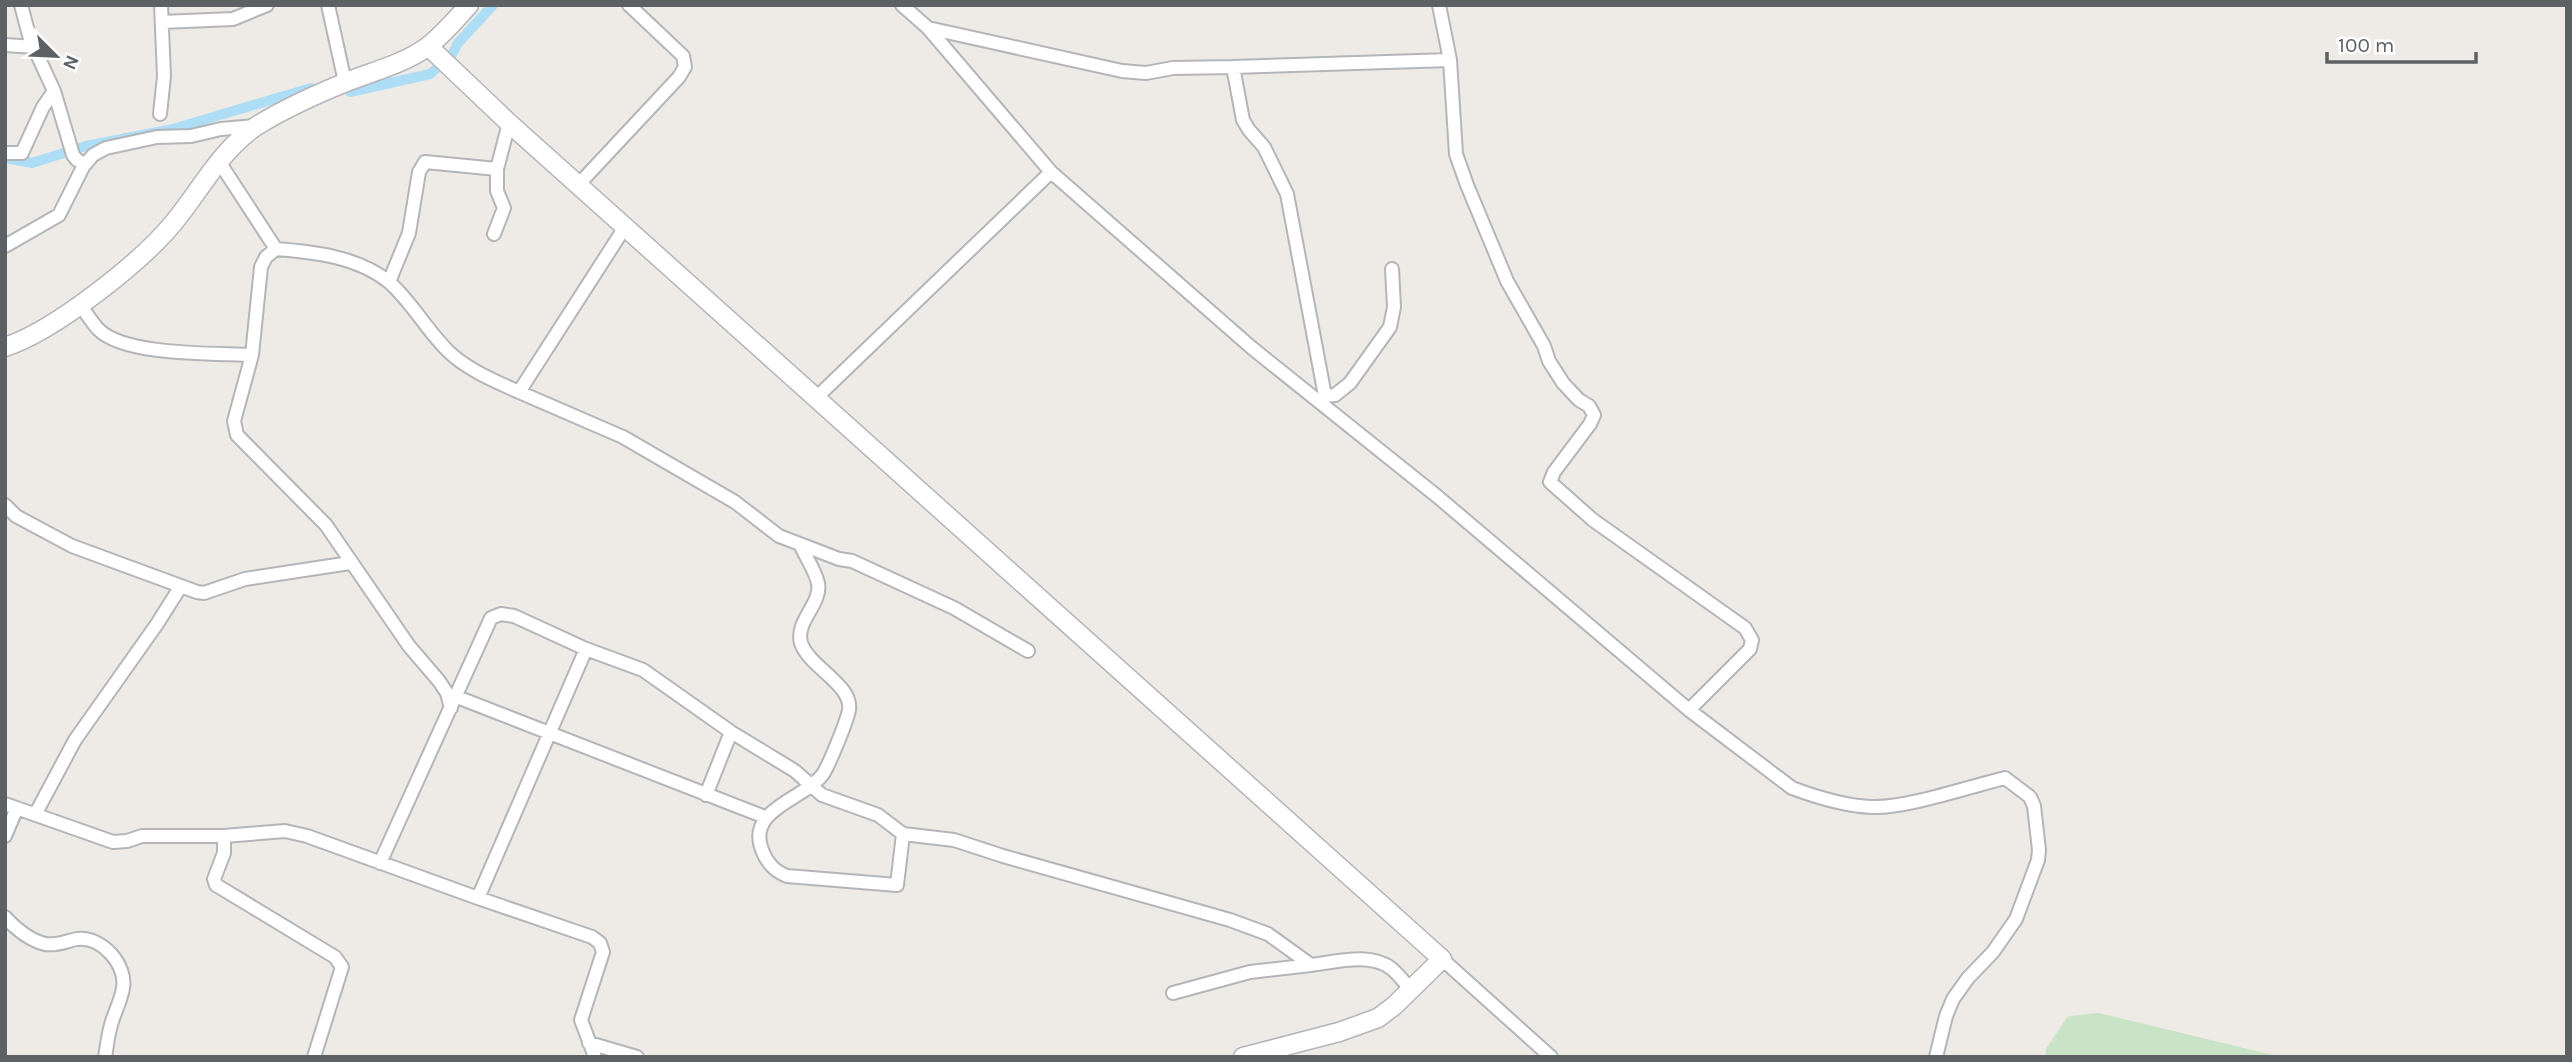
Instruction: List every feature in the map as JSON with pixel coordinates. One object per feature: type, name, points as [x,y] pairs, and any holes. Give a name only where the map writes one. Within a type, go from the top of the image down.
[{"type":"street","points":[[21,5],[27,29],[54,91],[71,151],[77,160],[85,164]]},
{"type":"street","points":[[160,114],[164,76],[161,5]]},
{"type":"street","points":[[162,22],[233,19],[267,5]]},
{"type":"street","points":[[328,5],[345,82]]},
{"type":"street","points":[[5,347],[21,342],[124,271],[175,221],[218,160],[258,126],[345,82],[390,65],[437,56],[469,5]]},
{"type":"street","points":[[902,5],[928,27],[1051,172],[1252,348],[1323,399],[1689,710],[1792,788],[1811,795],[1870,807],[1896,806],[2005,778],[2030,797],[2034,806],[2039,850],[2021,911],[1993,952],[1968,978],[1953,999],[1936,1057]]},
{"type":"street","points":[[1438,5],[1450,60],[1456,154],[1472,197],[1507,281],[1544,346],[1549,361],[1563,383],[1579,400],[1589,406],[1594,415],[1554,472],[1550,482],[1593,520],[1745,628],[1752,640],[1749,649],[1689,710]]},
{"type":"street","points":[[579,184],[679,77],[685,67],[683,56],[635,7]]},
{"type":"street","points":[[928,27],[1122,71],[1146,73],[1174,68],[1450,60]]},
{"type":"street","points":[[5,45],[35,47]]},
{"type":"street","points":[[437,56],[1551,1057]]},
{"type":"street","points":[[1233,66],[1243,120],[1264,147],[1287,194],[1323,399]]},
{"type":"street","points":[[5,153],[22,153],[43,107],[54,91]]},
{"type":"street","points":[[494,234],[504,208],[497,191],[497,169],[509,123]]},
{"type":"street","points":[[5,246],[59,215],[85,164],[93,155],[106,148],[157,137],[191,136],[221,129],[258,126]]},
{"type":"street","points":[[218,160],[276,248]]},
{"type":"street","points":[[389,282],[409,233],[419,172],[425,162],[497,169]]},
{"type":"street","points":[[817,397],[1051,172]]},
{"type":"street","points":[[519,392],[625,227]]},
{"type":"street","points":[[765,817],[548,733],[454,703],[439,681],[408,646],[326,525],[237,435],[234,421],[252,355],[261,267],[266,257],[276,248],[323,253],[370,270],[389,282],[449,352],[472,369],[623,437],[735,502],[779,536],[839,559],[852,561],[954,608],[1028,651]]},
{"type":"street","points":[[1323,399],[1335,395],[1350,383],[1390,327],[1394,307],[1392,269]]},
{"type":"street","points":[[79,304],[100,331],[117,341],[142,348],[252,355]]},
{"type":"street","points":[[5,505],[16,516],[72,546],[204,593],[245,579],[350,563]]},
{"type":"street","points":[[800,544],[818,584],[817,595],[800,632],[801,643],[850,702],[849,715],[824,773],[813,785],[765,817],[759,830],[762,851],[774,871],[787,876],[897,885],[903,834]]},
{"type":"street","points":[[36,813],[75,740],[181,586]]},
{"type":"street","points":[[380,863],[491,618],[501,614],[514,616],[586,649],[643,670],[731,732],[795,771],[822,795],[878,815],[903,834],[954,840],[1230,920],[1268,934],[1311,965]]},
{"type":"street","points":[[478,898],[586,649]]},
{"type":"street","points":[[439,681],[450,681],[466,675]]},
{"type":"street","points":[[706,795],[731,732]]},
{"type":"street","points":[[5,836],[11,806],[113,842],[142,836],[224,836],[285,831],[307,836],[592,937],[600,943],[603,952],[581,1020],[594,1057]]},
{"type":"street","points":[[224,836],[224,853],[214,878],[216,885],[335,957],[342,967],[314,1057]]},
{"type":"street","points":[[5,917],[32,940],[48,944],[63,944],[78,939],[92,941],[110,952],[122,968],[123,987],[110,1026],[105,1057]]},
{"type":"street","points":[[1173,993],[1250,972],[1370,959],[1393,969],[1411,989]]},
{"type":"street","points":[[1243,1057],[1378,1018],[1442,959]]},
{"type":"street","points":[[589,1043],[636,1057]]},
{"type":"green space","points":[[2099,1013],[2281,1057],[2045,1057],[2046,1049],[2068,1016]]},
{"type":"waterway","points":[[350,92],[430,74],[451,56],[458,43],[493,5]]},
{"type":"waterway","points":[[5,158],[32,163],[86,146],[173,129],[311,88]]}]
